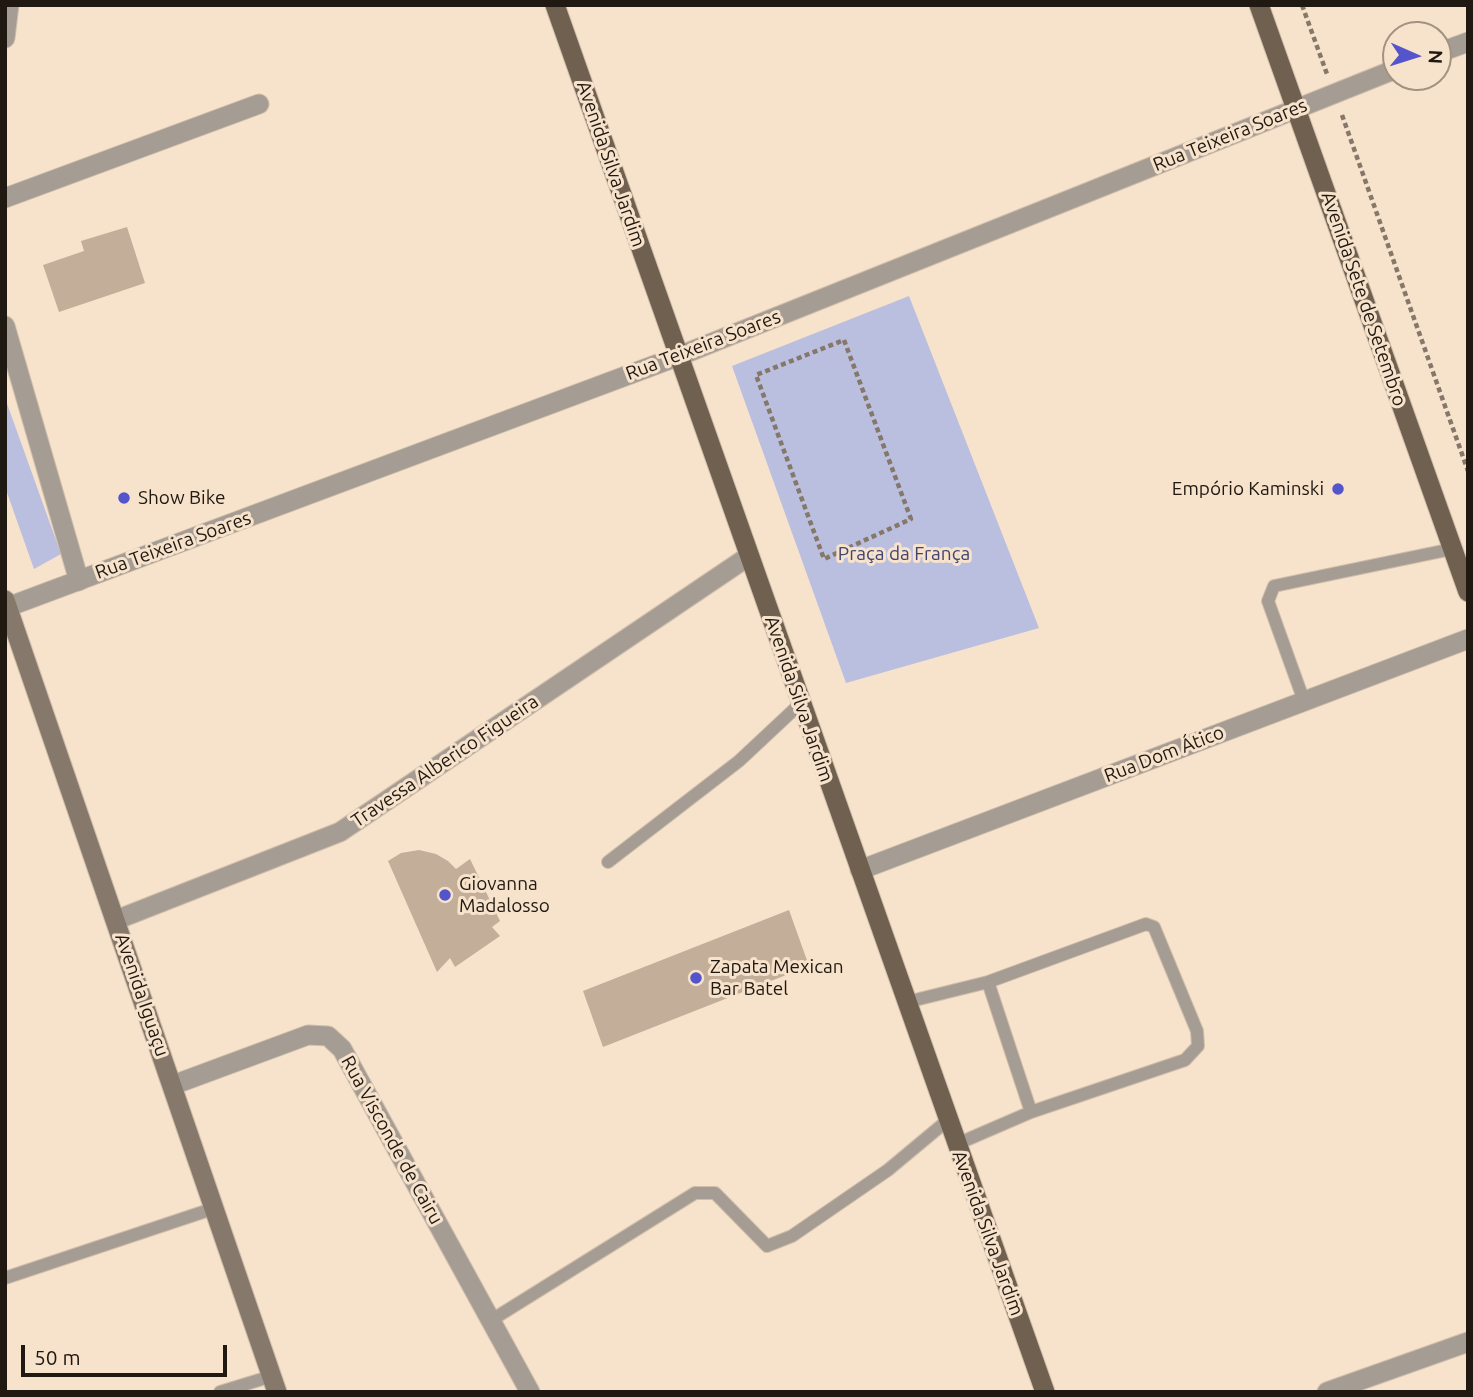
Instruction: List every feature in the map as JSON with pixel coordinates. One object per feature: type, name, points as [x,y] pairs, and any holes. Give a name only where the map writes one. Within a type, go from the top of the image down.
[{"type":"main road","name":"Avenida Silva Jardim","points":[[555,5],[1045,1392]]},
{"type":"main road","name":"Avenida Sete de Setembro","points":[[1259,5],[1468,592]]},
{"type":"main road","name":"Avenida Iguaçu","points":[[6,605],[275,1384]]},
{"type":"street","points":[[5,38],[9,5]]},
{"type":"street","name":"Rua Teixeira Soares","points":[[6,605],[679,356],[1382,74]]},
{"type":"street","points":[[5,198],[259,104]]},
{"type":"street","points":[[5,326],[79,580]]},
{"type":"street","name":"Travessa Alberico Figueira","points":[[116,920],[340,832],[749,556]]},
{"type":"street","name":"Rua Dom Ático","points":[[860,870],[1468,639]]},
{"type":"street","name":"Rua Visconde de Cairu","points":[[173,1085],[308,1035],[328,1036],[342,1049],[530,1392]]},
{"type":"street","points":[[1327,1392],[1468,1342]]},
{"type":"lane","points":[[1304,701],[1268,601],[1274,586],[1452,549]]},
{"type":"lane","points":[[608,862],[739,761],[801,703]]},
{"type":"lane","points":[[907,1002],[988,982],[1146,924],[1154,927],[1197,1031],[1198,1046],[1185,1060],[1031,1112],[957,1144]]},
{"type":"lane","points":[[988,982],[1031,1112]]},
{"type":"lane","points":[[490,1321],[695,1193],[715,1193],[767,1246],[792,1236],[888,1170],[948,1120]]},
{"type":"lane","points":[[5,1278],[215,1208]]},
{"type":"lane","points":[[220,1392],[275,1384]]},
{"type":"path","points":[[1302,5],[1321,56]]},
{"type":"path","points":[[1346,126],[1468,471]]},
{"type":"path","points":[[844,340],[911,519],[824,559],[756,375],[844,340]]},
{"type":"green space","name":"Praça da França","points":[[909,296],[1039,628],[846,683],[732,366]]},
{"type":"green space","points":[[5,398],[61,554],[34,569],[5,487]]},
{"type":"building","points":[[127,227],[145,283],[59,312],[43,265],[84,251],[81,241]]},
{"type":"building","name":"Giovanna Madalosso","points":[[419,850],[436,854],[456,869],[470,859],[500,921],[492,927],[500,936],[455,967],[450,958],[437,972],[388,861],[401,853]]},
{"type":"building","name":"Zapata Mexican Bar Batel","points":[[789,910],[809,966],[603,1047],[583,991]]},
{"type":"place","name":"Empório Kaminski","points":[[1338,489]]},
{"type":"place","name":"Show Bike","points":[[124,498]]},
{"type":"place","name":"Giovanna Madalosso","points":[[445,895]]},
{"type":"place","name":"Zapata Mexican Bar Batel","points":[[696,978]]}]
